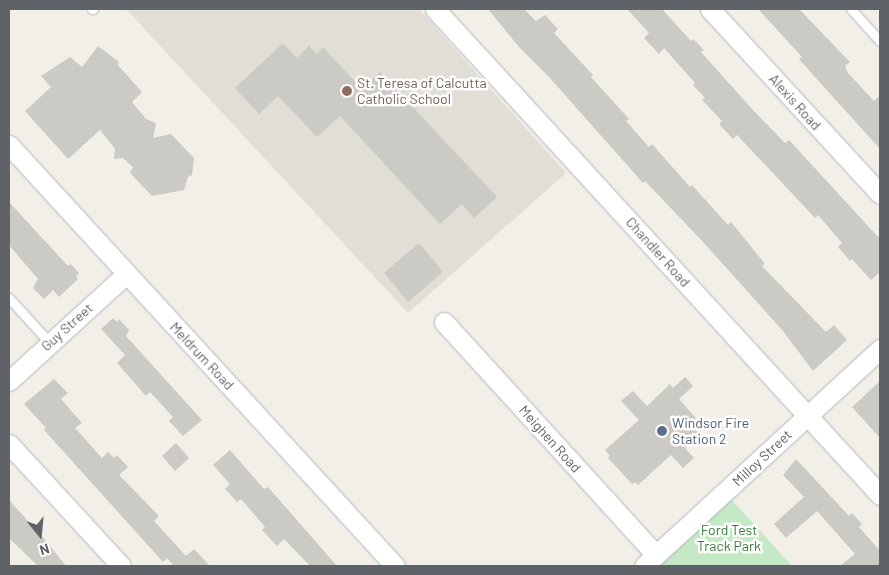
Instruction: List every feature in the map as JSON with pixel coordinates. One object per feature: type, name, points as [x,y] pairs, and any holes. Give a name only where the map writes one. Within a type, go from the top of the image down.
[{"type":"street","name":"Chandler Road","points":[[435,9],[880,494]]},
{"type":"street","name":"Alexis Road","points":[[710,9],[880,194]]},
{"type":"street","name":"Meldrum Road","points":[[9,146],[394,566]]},
{"type":"street","name":"Guy Street","points":[[9,381],[126,274]]},
{"type":"street","name":"Meighen Road","points":[[444,322],[650,561]]},
{"type":"street","name":"Milloy Street","points":[[650,561],[880,350]]},
{"type":"street","points":[[9,444],[121,566]]},
{"type":"lane","points":[[850,9],[880,41]]},
{"type":"lane","points":[[9,298],[50,343]]},
{"type":"shaded area","name":"St. Teresa of Calcutta Catholic School","points":[[126,9],[419,9],[566,173],[408,313]]},
{"type":"green space","name":"Ford Test Track Park","points":[[730,498],[792,566],[656,566]]},
{"type":"building","points":[[488,9],[524,9],[536,21],[545,15],[558,29],[554,33],[593,75],[591,77],[629,119],[626,121],[649,147],[652,144],[690,187],[692,185],[728,225],[731,222],[765,264],[762,266],[826,332],[834,325],[847,340],[813,371],[783,331],[703,242],[645,181],[643,183],[549,77],[519,47]]},
{"type":"building","points":[[627,9],[662,9],[691,41],[693,39],[704,50],[701,52],[753,110],[785,143],[789,140],[880,239],[880,272],[871,280],[852,259],[850,261],[838,247],[842,243],[818,215],[815,218],[737,135],[733,139],[719,124],[722,121],[702,100],[705,98],[693,85],[695,83],[664,48],[659,54],[644,38],[649,33]]},
{"type":"building","points":[[758,9],[799,9],[850,62],[845,66],[848,73],[874,101],[880,95],[880,149],[799,59],[802,57]]},
{"type":"building","points":[[283,43],[297,58],[309,46],[317,54],[323,47],[362,89],[380,72],[497,197],[474,218],[462,204],[440,224],[340,116],[317,137],[278,96],[259,114],[235,88]]},
{"type":"building","points":[[98,46],[119,62],[117,64],[142,92],[132,102],[146,119],[156,123],[153,138],[171,134],[194,158],[192,175],[188,177],[184,190],[152,196],[130,173],[133,167],[123,158],[114,159],[115,149],[100,130],[68,159],[25,111],[51,87],[41,76],[70,57],[82,67]]},
{"type":"building","points":[[9,202],[68,266],[71,264],[79,273],[76,276],[78,279],[59,297],[53,290],[44,299],[33,288],[38,279],[9,245]]},
{"type":"building","points":[[419,243],[443,272],[408,302],[384,273]]},
{"type":"building","points":[[113,318],[117,322],[119,319],[129,330],[126,336],[202,420],[183,436],[169,421],[173,417],[150,392],[146,396],[117,363],[125,355],[101,329]]},
{"type":"building","name":"Windsor Fire Station 2","points":[[685,377],[693,386],[679,399],[696,418],[690,424],[700,435],[685,448],[694,458],[683,468],[671,455],[638,485],[635,482],[632,484],[608,458],[610,456],[605,450],[639,420],[621,401],[633,391],[647,406],[670,384],[673,388]]},
{"type":"building","points":[[54,379],[68,393],[61,399],[82,423],[75,428],[102,458],[108,452],[114,458],[117,455],[128,467],[119,475],[159,516],[154,521],[186,556],[194,549],[210,566],[174,566],[167,558],[163,562],[44,430],[46,428],[24,404]]},
{"type":"building","points":[[880,381],[880,438],[852,407]]},
{"type":"building","points":[[176,443],[189,458],[175,471],[162,456]]},
{"type":"building","points":[[230,450],[264,489],[268,487],[337,566],[310,566],[284,539],[277,546],[262,530],[265,527],[241,499],[237,502],[225,489],[230,484],[213,465]]},
{"type":"building","points":[[796,459],[849,516],[852,513],[862,524],[859,527],[880,551],[880,566],[840,566],[855,554],[817,511],[786,538],[774,524],[804,497],[783,475]]},
{"type":"building","points":[[9,500],[66,566],[38,566],[9,538]]},
{"type":"place","name":"St. Teresa of Calcutta Catholic School","points":[[347,91]]},
{"type":"place","name":"Windsor Fire Station 2","points":[[662,431]]}]
